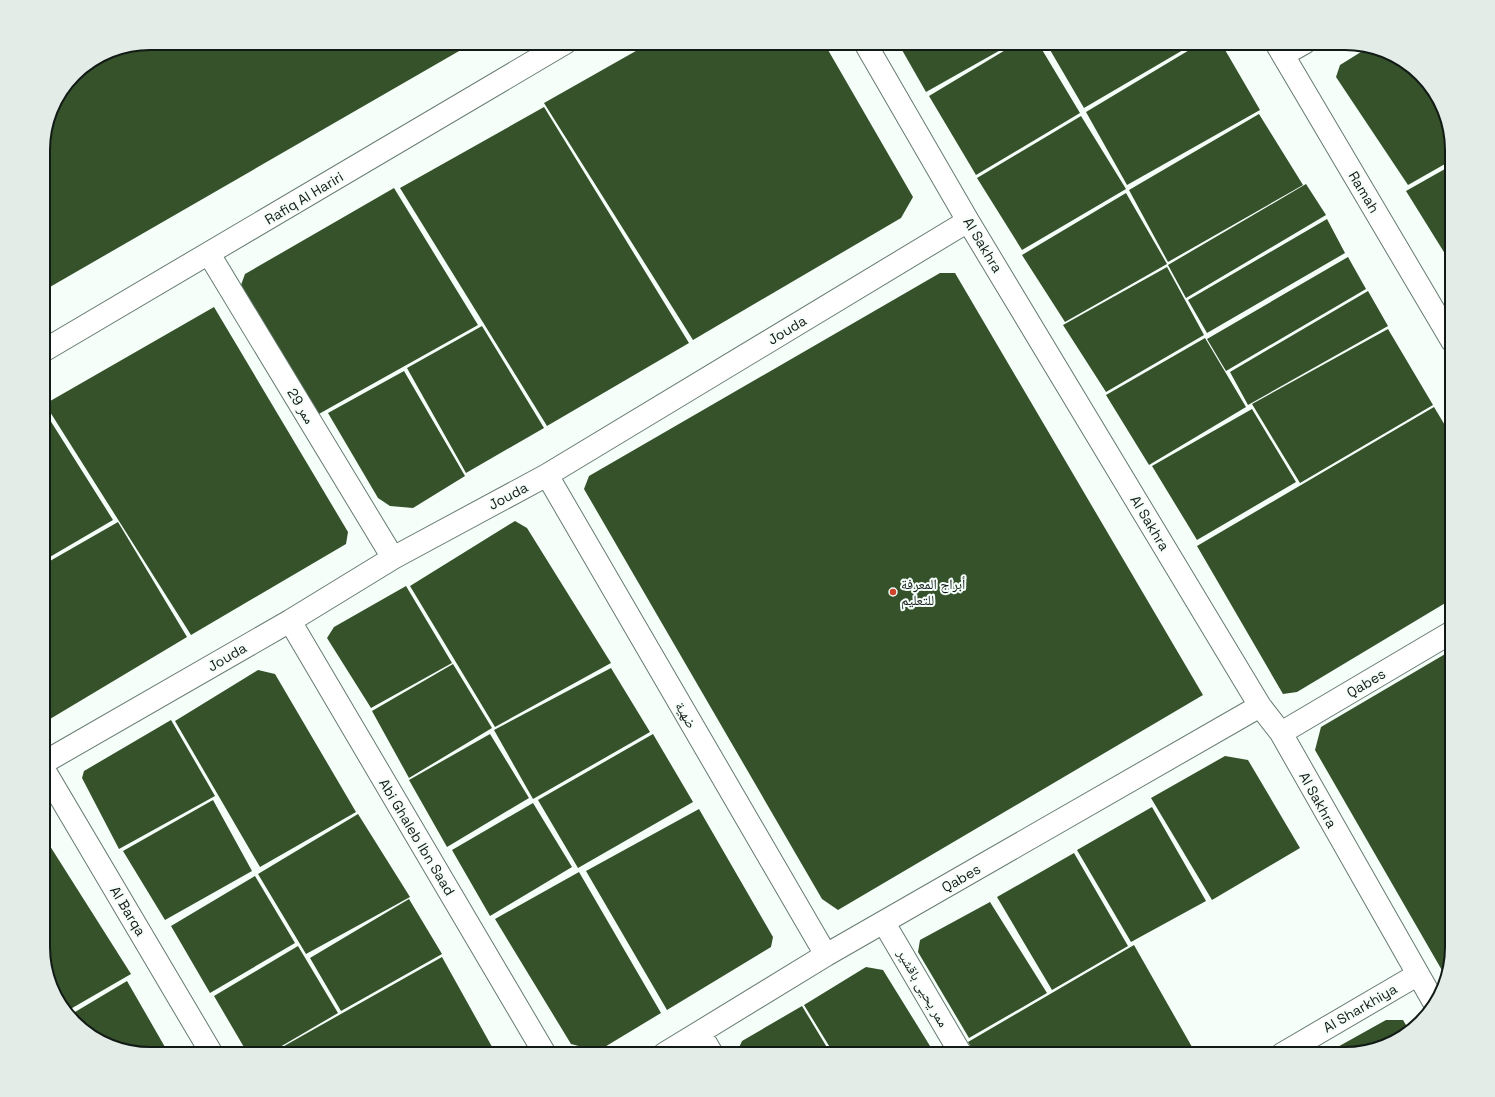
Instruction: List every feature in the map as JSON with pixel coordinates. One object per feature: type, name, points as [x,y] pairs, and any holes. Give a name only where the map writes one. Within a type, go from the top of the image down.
[{"type":"street","name":"Rafiq Al Hariri","points":[[50,347],[553,50]]},
{"type":"street","name":"Al Sakhra","points":[[869,50],[968,221],[1260,706],[1281,734],[1431,998]]},
{"type":"street","name":"Ramah","points":[[1280,50],[1445,329]]},
{"type":"street","name":"Jouda","points":[[50,759],[290,621],[393,558],[547,475],[968,221]]},
{"type":"street","name":"ممر 29","points":[[209,254],[393,558]]},
{"type":"street","name":"ضهية","points":[[547,475],[826,956]]},
{"type":"street","name":"Abi Ghaleb Ibn Saad","points":[[290,621],[541,1047]]},
{"type":"street","name":"Qabes","points":[[1281,734],[1445,636]]},
{"type":"street","name":"Qabes","points":[[676,1047],[826,956],[1260,706]]},
{"type":"street","name":"Al Barqa","points":[[50,780],[208,1047]]},
{"type":"street","name":"ممر يحيى باقشير","points":[[884,923],[957,1047]]},
{"type":"street","name":"Al Sharkhiya","points":[[1294,1047],[1417,975]]},
{"type":"street","points":[[700,1033],[708,1047]]},
{"type":"building","points":[[143,50],[461,50],[50,287],[50,143],[53,124],[63,100],[71,89],[79,79],[100,63],[118,55]]},
{"type":"building","points":[[638,50],[828,50],[913,197],[901,218],[693,340],[544,103]]},
{"type":"building","points":[[902,50],[1001,50],[926,92]]},
{"type":"building","points":[[1005,50],[1042,50],[1080,113],[976,175],[929,96]]},
{"type":"building","points":[[1050,50],[1183,50],[1084,108]]},
{"type":"building","points":[[1189,50],[1225,50],[1260,110],[1127,185],[1086,112]]},
{"type":"building","points":[[1362,52],[1371,53],[1389,60],[1416,79],[1435,106],[1442,124],[1445,164],[1408,185],[1336,77],[1340,65]]},
{"type":"building","points":[[544,107],[689,343],[547,426],[400,188]]},
{"type":"building","points":[[1259,114],[1303,185],[1168,262],[1129,190]]},
{"type":"building","points":[[1081,116],[1126,189],[1022,250],[977,178]]},
{"type":"building","points":[[1445,169],[1445,254],[1406,191]]},
{"type":"building","points":[[1306,184],[1326,215],[1186,298],[1168,265]]},
{"type":"building","points":[[394,188],[478,325],[317,415],[241,285],[245,274]]},
{"type":"building","points":[[1126,193],[1167,264],[1065,322],[1022,255]]},
{"type":"building","points":[[1327,219],[1345,253],[1207,333],[1188,300]]},
{"type":"building","points":[[1348,257],[1366,289],[1226,371],[1207,339]]},
{"type":"building","points":[[1167,267],[1204,335],[1106,392],[1063,325]]},
{"type":"building","name":"أبراج المعرفة للتعليم","points":[[940,273],[955,273],[1203,695],[838,910],[822,899],[584,489],[589,476]]},
{"type":"building","points":[[1368,291],[1388,326],[1248,405],[1230,372]]},
{"type":"building","points":[[214,307],[348,532],[346,544],[191,635],[50,412],[50,401]]},
{"type":"building","points":[[482,326],[544,428],[466,473],[407,368]]},
{"type":"building","points":[[1388,329],[1433,405],[1300,483],[1252,404]]},
{"type":"building","points":[[1205,338],[1246,407],[1149,465],[1106,395]]},
{"type":"building","points":[[404,371],[465,476],[413,508],[390,506],[378,498],[328,413]]},
{"type":"building","points":[[1434,407],[1445,425],[1445,603],[1297,692],[1283,694],[1197,546]]},
{"type":"building","points":[[1252,409],[1296,482],[1197,540],[1152,466]]},
{"type":"building","points":[[50,420],[113,520],[50,557]]},
{"type":"building","points":[[515,521],[527,528],[611,663],[495,727],[410,586]]},
{"type":"building","points":[[118,522],[187,637],[50,719],[50,561]]},
{"type":"building","points":[[406,586],[452,663],[371,708],[327,638],[334,627]]},
{"type":"building","points":[[1445,654],[1445,954],[1442,971],[1315,750],[1321,727]]},
{"type":"building","points":[[453,664],[492,728],[409,778],[372,711]]},
{"type":"building","points":[[611,668],[650,732],[533,799],[494,730]]},
{"type":"building","points":[[258,670],[275,674],[356,812],[260,867],[175,721]]},
{"type":"building","points":[[171,720],[215,796],[119,849],[82,778],[84,771]]},
{"type":"building","points":[[490,734],[529,798],[447,847],[409,780]]},
{"type":"building","points":[[653,734],[693,802],[578,868],[538,800]]},
{"type":"building","points":[[1225,756],[1248,760],[1300,848],[1212,900],[1151,798]]},
{"type":"building","points":[[213,800],[252,871],[165,920],[123,851]]},
{"type":"building","points":[[533,803],[572,867],[490,916],[452,850]]},
{"type":"building","points":[[1152,807],[1206,901],[1131,942],[1077,850]]},
{"type":"building","points":[[699,809],[773,937],[771,947],[667,1010],[586,871]]},
{"type":"building","points":[[358,814],[410,897],[306,954],[258,874]]},
{"type":"building","points":[[50,846],[131,974],[71,1008],[63,997],[55,979],[50,954]]},
{"type":"building","points":[[1074,853],[1128,946],[1052,990],[997,897]]},
{"type":"building","points":[[579,872],[661,1013],[605,1047],[583,1047],[571,1044],[495,919]]},
{"type":"building","points":[[255,876],[295,943],[210,993],[171,926]]},
{"type":"building","points":[[409,899],[442,954],[341,1011],[310,958]]},
{"type":"building","points":[[990,902],[1047,993],[969,1038],[918,952],[920,940]]},
{"type":"building","points":[[1134,945],[1192,1047],[971,1047],[968,1042]]},
{"type":"building","points":[[298,946],[338,1013],[280,1047],[244,1047],[214,996]]},
{"type":"building","points":[[442,957],[492,1047],[282,1047]]},
{"type":"building","points":[[866,967],[883,970],[931,1047],[830,1047],[804,1005]]},
{"type":"building","points":[[127,981],[165,1047],[143,1047],[118,1042],[100,1034],[79,1018],[74,1012]]},
{"type":"building","points":[[802,1006],[827,1047],[739,1047],[742,1041]]},
{"type":"building","points":[[1386,1020],[1403,1020],[1406,1026],[1389,1037],[1371,1044],[1338,1047]]},
{"type":"place","name":"أبراج المعرفة للتعليم","points":[[893,592]]}]
